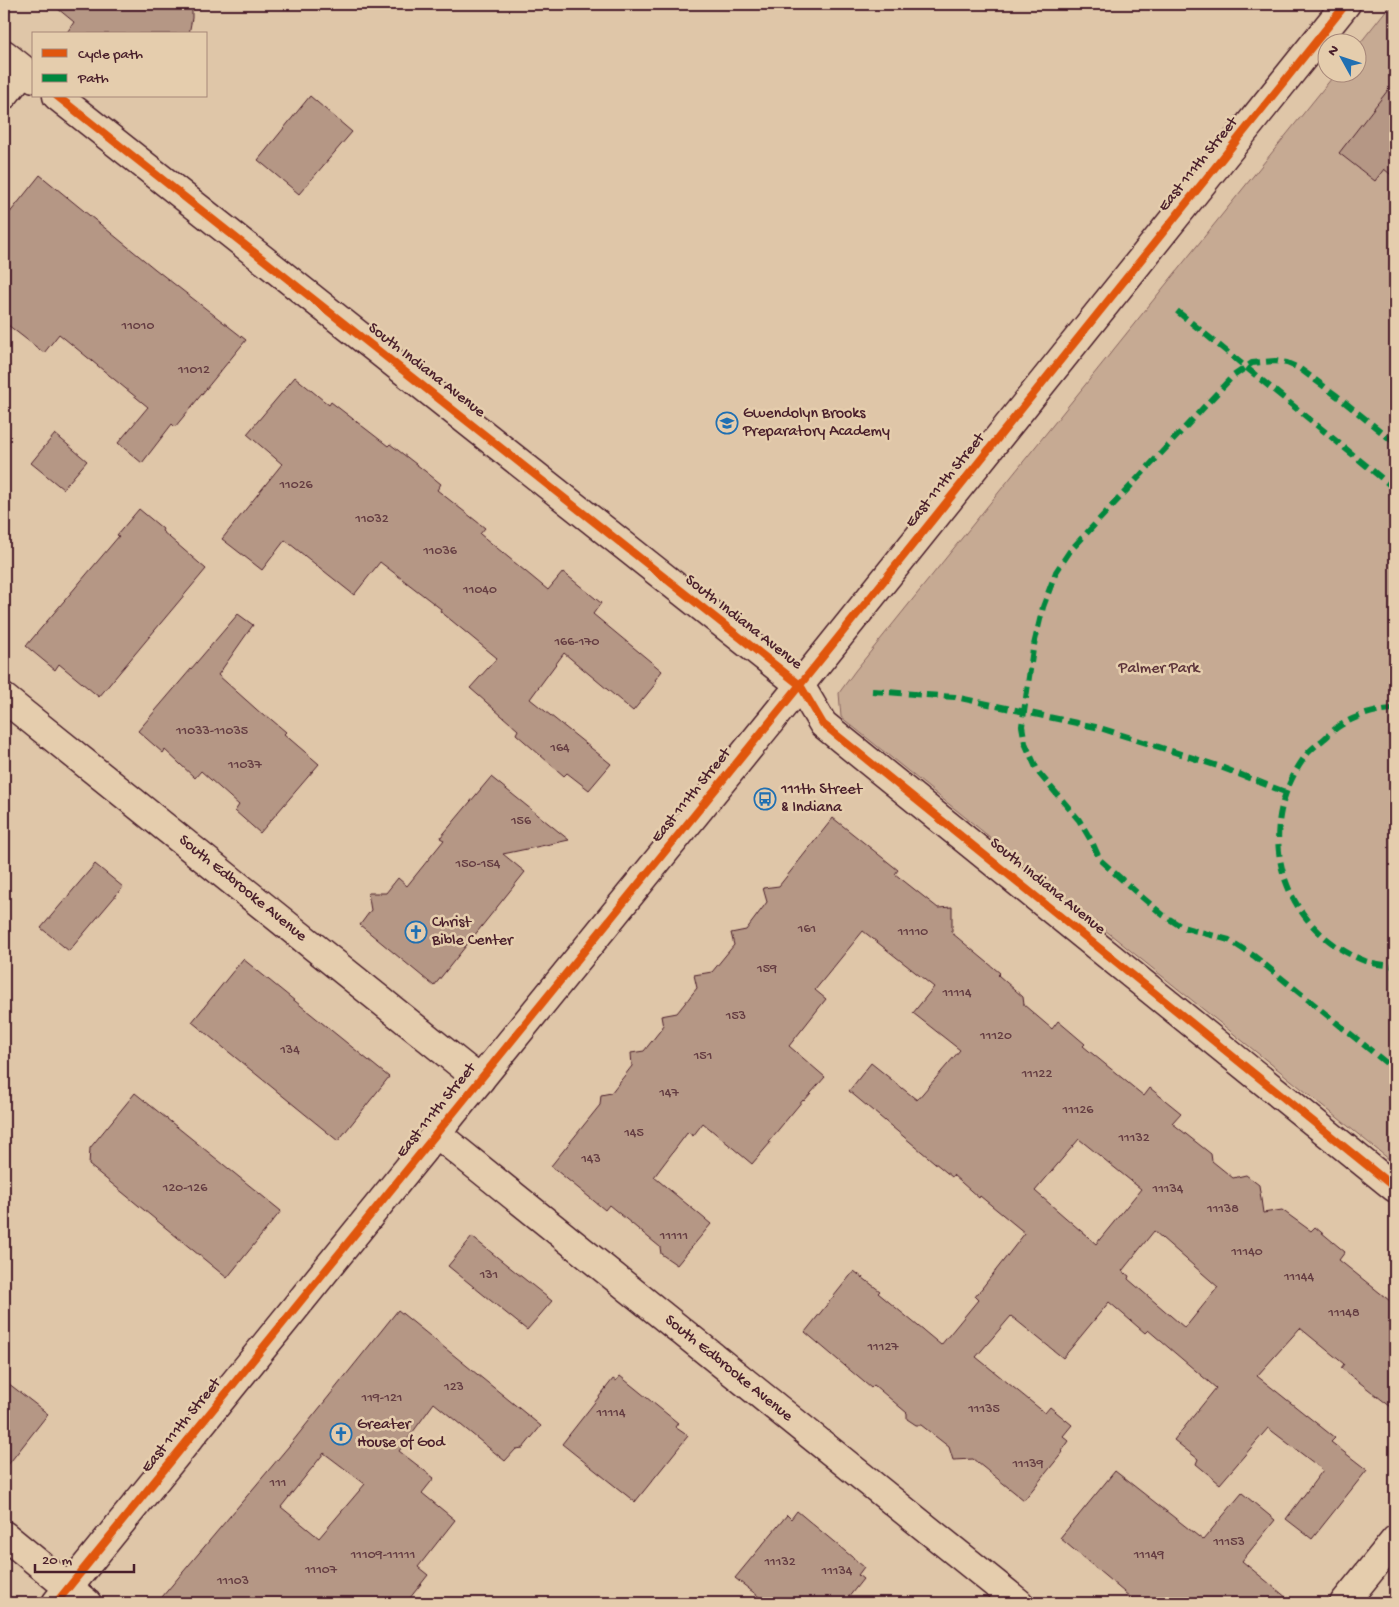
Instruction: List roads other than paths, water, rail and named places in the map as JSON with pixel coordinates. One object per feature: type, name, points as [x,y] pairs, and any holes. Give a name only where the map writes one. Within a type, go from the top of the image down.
[{"type":"street","name":"East 111th Street","points":[[70,1598],[436,1134],[800,685],[1346,4]]},
{"type":"street","points":[[4,95],[21,67]]},
{"type":"street","name":"South Indiana Avenue","points":[[60,98],[800,685],[823,724],[1395,1188]]},
{"type":"street","name":"South Edbrooke Avenue","points":[[4,698],[480,1080]]},
{"type":"street","name":"South Edbrooke Avenue","points":[[436,1134],[1019,1603]]},
{"type":"street","points":[[4,1535],[70,1598]]},
{"type":"street","points":[[1344,1603],[1395,1540]]},
{"type":"place","name":"Gwendolyn Brooks Preparatory Academy","points":[[727,423]]},
{"type":"place","name":"111th Street & Indiana","points":[[765,799]]},
{"type":"place","name":"Christ Bible Center","points":[[416,932]]},
{"type":"place","name":"Greater House of God","points":[[341,1434]]},
{"type":"park label","name":"Palmer Park","points":[[1159,669]]}]
